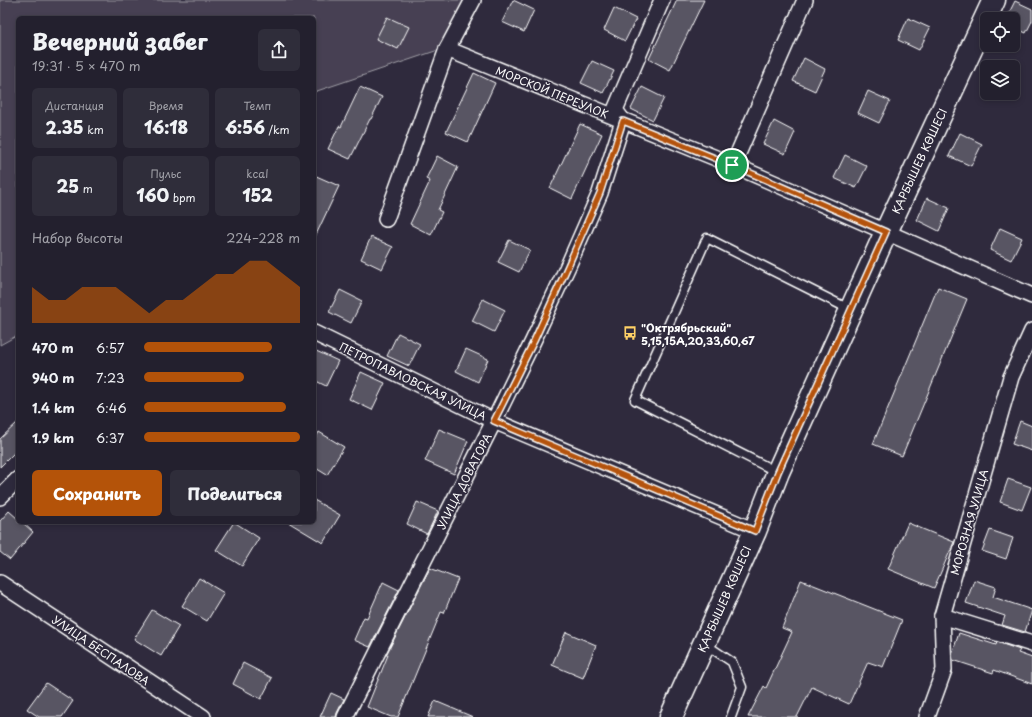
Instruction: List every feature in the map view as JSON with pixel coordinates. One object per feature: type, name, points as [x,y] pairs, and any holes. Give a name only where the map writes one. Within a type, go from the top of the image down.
[{"type":"main road","name":"ҚАРБЫШЕВ КӨШЕСІ","points":[[671,717],[755,531],[778,472],[886,232],[994,0]]},
{"type":"street","points":[[386,219],[447,49],[473,0]]},
{"type":"street","points":[[623,121],[615,110],[662,0]]},
{"type":"street","points":[[732,165],[805,0]]},
{"type":"street","name":"МОРСКОЙ ПЕРЕУЛОК","points":[[447,49],[732,165],[1032,296]]},
{"type":"street","name":"УЛИЦА ДОВАТОРА","points":[[345,717],[534,341],[600,193],[623,121]]},
{"type":"street","name":"МОРОЗНАЯ УЛИЦА","points":[[927,717],[944,670],[942,616],[1011,377],[1032,331]]},
{"type":"street","name":"ПЕТРОПАВЛОВСКАЯ УЛИЦА","points":[[316,334],[494,421],[755,531]]},
{"type":"street","points":[[0,496],[16,481]]},
{"type":"street","name":"УЛИЦА БЕСПАЛОВА","points":[[0,583],[203,717]]},
{"type":"street","points":[[942,616],[1032,644]]},
{"type":"lane","points":[[778,472],[634,400],[707,238],[852,310]]},
{"type":"lane","points":[[704,643],[732,662],[742,687],[731,717]]},
{"type":"shaded area","points":[[0,0],[476,0],[453,45],[316,91],[316,16],[16,16],[16,336],[0,345]]},
{"type":"building","points":[[513,0],[534,10],[524,32],[502,22]]},
{"type":"building","points":[[677,0],[704,0],[670,70],[649,59]]},
{"type":"building","points":[[1015,1],[1032,9],[1032,21],[1026,33],[1020,30],[1020,12],[1010,12]]},
{"type":"building","points":[[614,8],[636,19],[625,41],[604,30]]},
{"type":"building","points":[[387,17],[409,27],[398,49],[376,39]]},
{"type":"building","points":[[908,18],[930,28],[919,50],[898,40]]},
{"type":"building","points":[[804,58],[825,69],[815,91],[793,81]]},
{"type":"building","points":[[592,61],[614,71],[603,93],[581,83]]},
{"type":"building","points":[[474,73],[495,83],[468,142],[446,132]]},
{"type":"building","points":[[360,87],[382,97],[350,159],[328,149],[339,126],[341,127]]},
{"type":"building","points":[[642,87],[664,98],[653,120],[631,109]]},
{"type":"building","points":[[868,91],[890,101],[879,123],[858,113]]},
{"type":"building","points":[[774,121],[795,132],[785,154],[763,144]]},
{"type":"building","points":[[580,124],[602,134],[572,199],[550,188]]},
{"type":"building","points":[[960,133],[982,144],[971,166],[949,156]]},
{"type":"building","points":[[845,155],[867,166],[856,188],[834,178]]},
{"type":"building","points":[[437,156],[458,167],[438,210],[442,212],[431,235],[410,224],[430,181],[426,179]]},
{"type":"building","points":[[316,176],[339,186],[316,235]]},
{"type":"building","points":[[927,198],[949,208],[939,231],[917,220]]},
{"type":"building","points":[[1000,228],[1022,238],[1011,260],[990,250]]},
{"type":"building","points":[[371,237],[393,247],[382,269],[361,259]]},
{"type":"building","points":[[509,240],[530,250],[519,272],[498,262]]},
{"type":"building","points":[[938,287],[967,299],[902,456],[873,444]]},
{"type":"building","points":[[340,290],[362,301],[351,323],[329,312]]},
{"type":"building","points":[[483,299],[505,310],[494,332],[472,321]]},
{"type":"building","points":[[398,333],[420,344],[409,366],[387,356]]},
{"type":"building","points":[[466,349],[488,359],[478,382],[456,371]]},
{"type":"building","points":[[316,351],[338,361],[326,386],[316,381]]},
{"type":"building","points":[[361,372],[385,383],[372,410],[349,399]]},
{"type":"building","points":[[1020,421],[1032,426],[1032,451],[1012,444]]},
{"type":"building","points":[[16,424],[16,451],[0,467],[0,439]]},
{"type":"building","points":[[439,429],[468,441],[454,474],[425,461]]},
{"type":"building","points":[[319,432],[344,447],[327,475],[316,468],[316,437]]},
{"type":"building","points":[[1008,479],[1031,487],[1022,510],[1000,502]]},
{"type":"building","points":[[316,501],[340,515],[323,543],[291,524],[316,524]]},
{"type":"building","points":[[417,502],[438,511],[427,534],[407,524]]},
{"type":"building","points":[[9,511],[16,517],[16,524],[24,524],[33,532],[10,560],[0,552],[0,521]]},
{"type":"building","points":[[908,523],[954,542],[934,588],[888,569]]},
{"type":"building","points":[[233,524],[237,524],[259,538],[242,566],[216,550]]},
{"type":"building","points":[[990,530],[1013,538],[1006,559],[982,551]]},
{"type":"building","points":[[430,568],[458,579],[444,613],[441,612],[398,717],[391,717],[367,707],[388,655],[386,655]]},
{"type":"building","points":[[199,578],[224,593],[207,621],[182,606]]},
{"type":"building","points":[[801,580],[902,620],[883,667],[868,662],[849,704],[812,687],[797,717],[748,717],[764,686],[766,688],[792,632],[782,628]]},
{"type":"building","points":[[974,580],[996,587],[993,597],[1032,610],[1025,632],[1002,625],[1005,616],[966,603]]},
{"type":"building","points":[[383,582],[399,590],[370,647],[354,640],[364,617],[367,618]]},
{"type":"building","points":[[152,610],[179,626],[161,656],[134,639]]},
{"type":"building","points":[[566,632],[596,645],[583,678],[552,665]]},
{"type":"building","points":[[959,633],[996,645],[997,642],[1020,650],[1018,653],[1032,658],[1032,684],[994,670],[993,673],[953,660],[952,654]]},
{"type":"building","points":[[243,663],[272,678],[261,699],[233,684]]},
{"type":"building","points":[[46,683],[73,701],[62,717],[39,717],[27,709]]},
{"type":"building","points":[[331,693],[344,699],[336,717],[320,717]]},
{"type":"building","points":[[435,701],[473,717],[428,717]]},
{"type":"place","name":"\"Октрябрьский\" 5,15,15А,20,33,60,67","points":[[630,333]]},
{"type":"route","points":[[623,121],[732,165],[886,232],[778,472],[755,531],[494,421],[534,341],[600,193],[623,121]]}]
